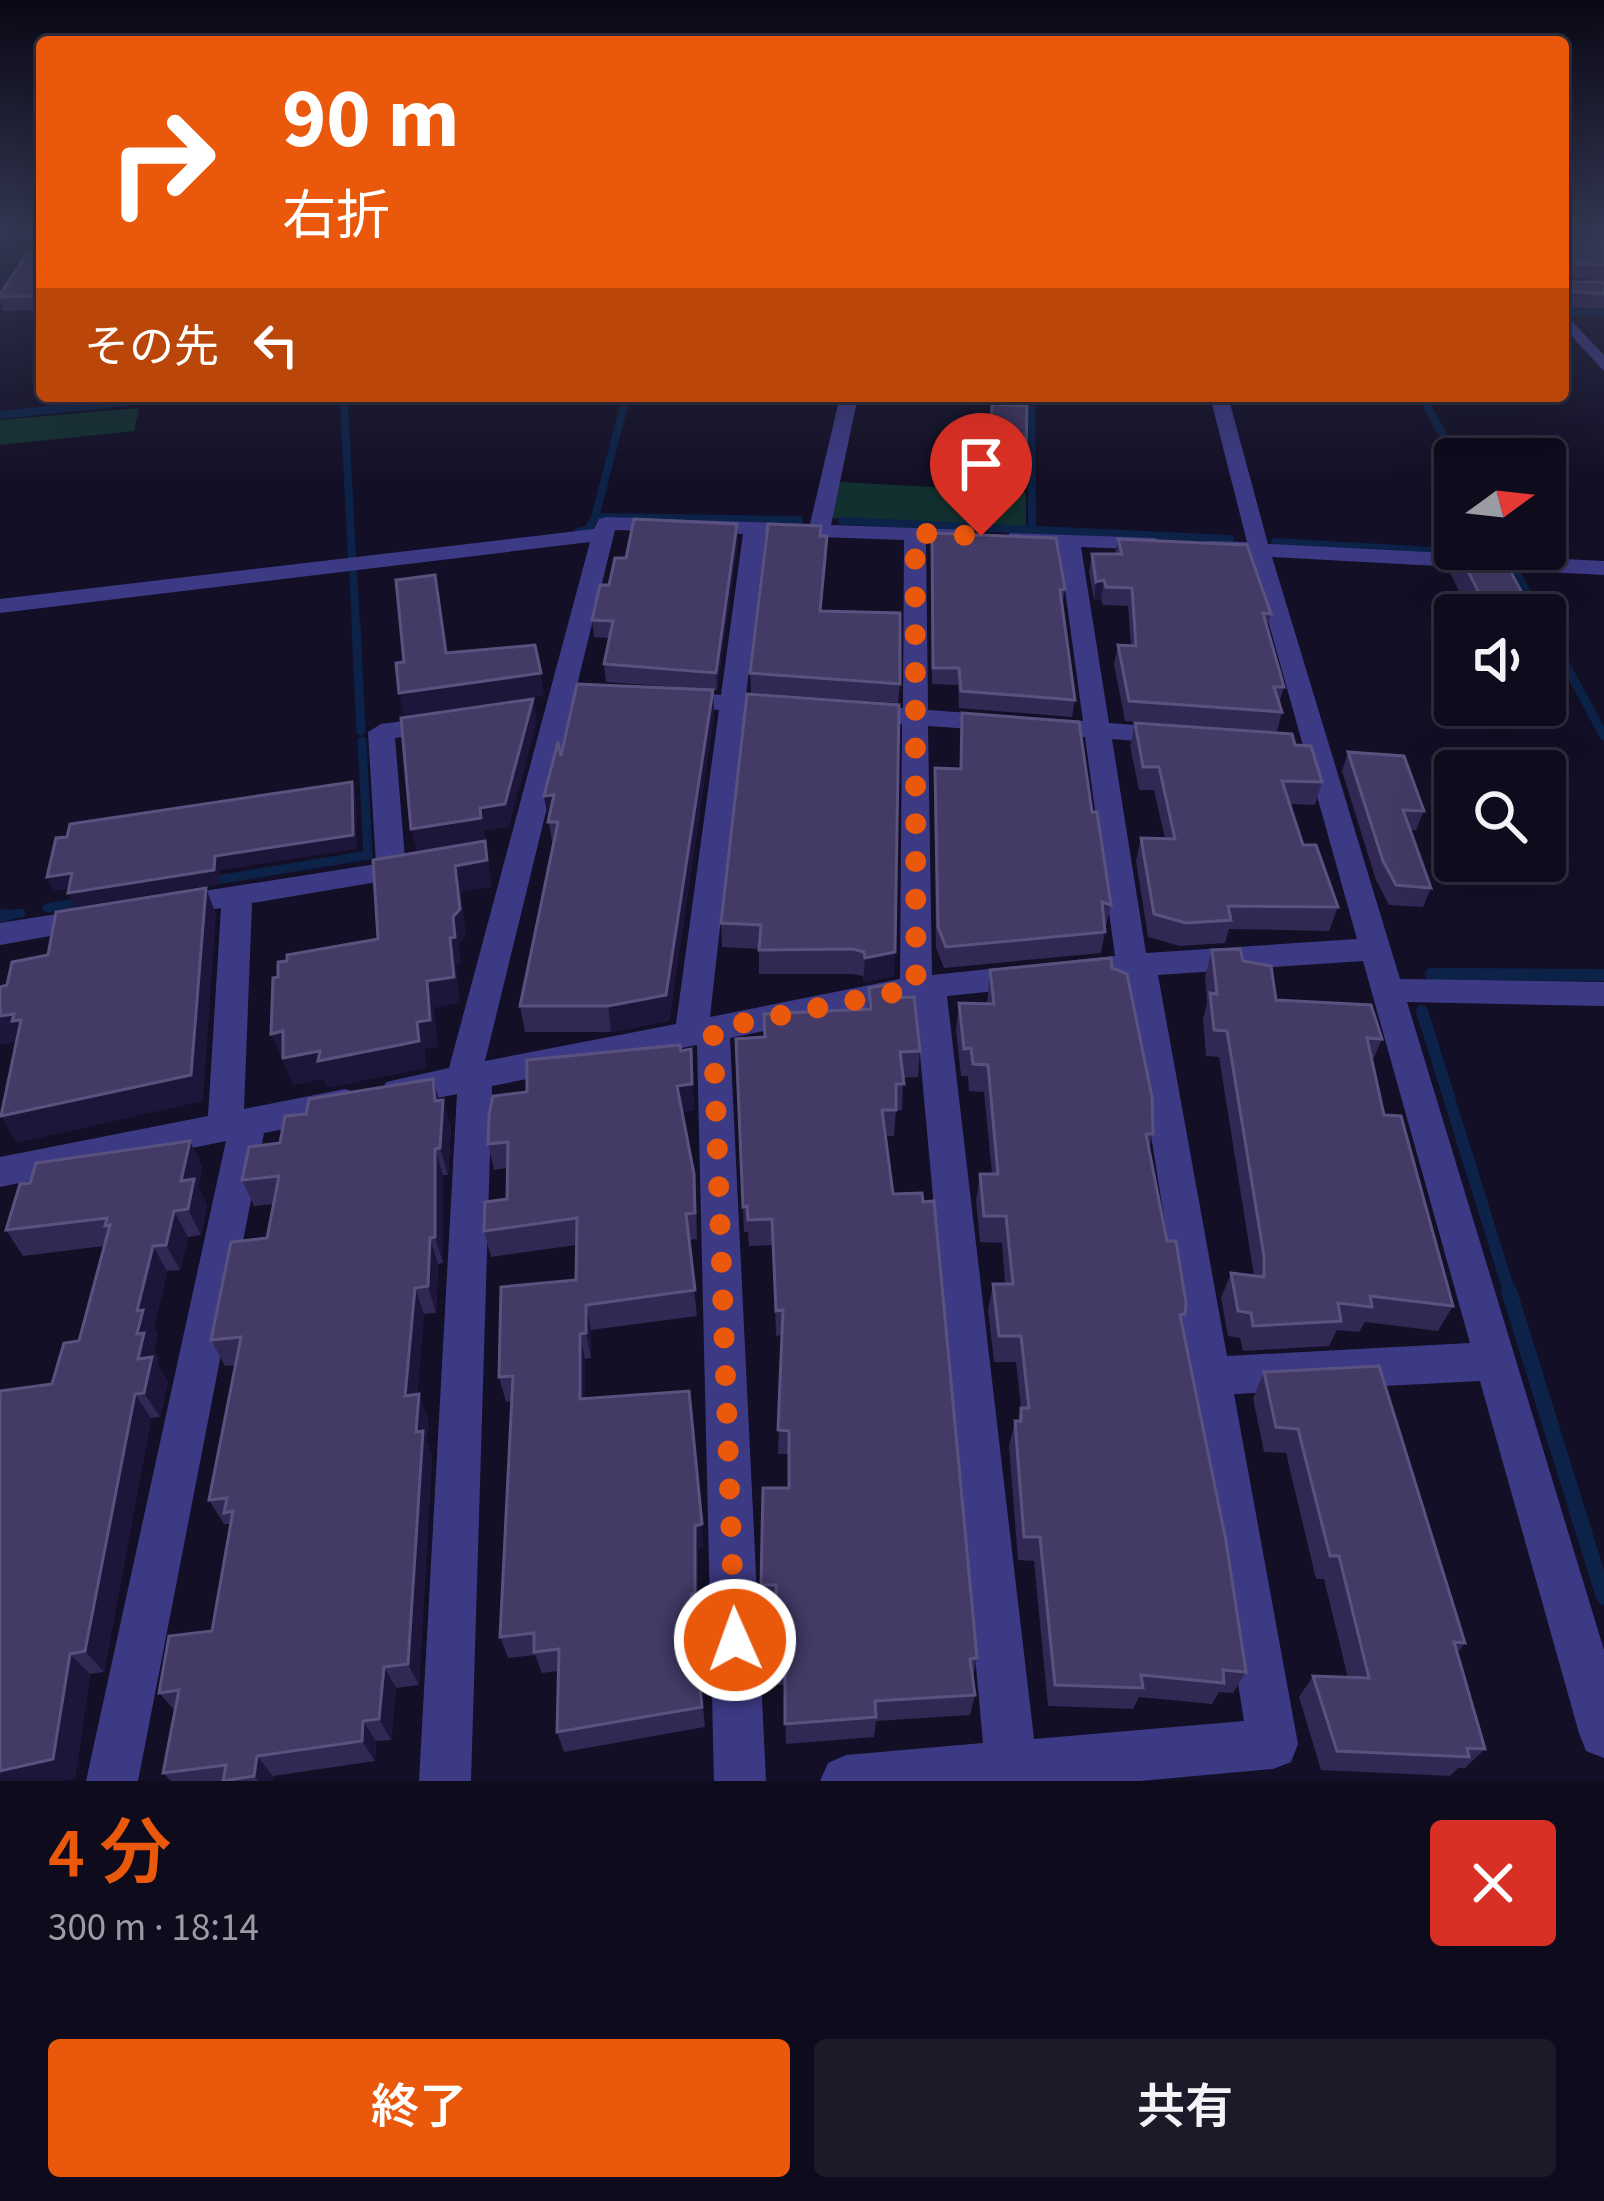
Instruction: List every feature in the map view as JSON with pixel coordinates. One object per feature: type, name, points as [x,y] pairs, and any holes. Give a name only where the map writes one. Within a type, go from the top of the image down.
[{"type":"street","points":[[1569,324],[1604,365]]},
{"type":"street","points":[[1583,364],[1604,365]]},
{"type":"street","points":[[819,529],[848,402]]},
{"type":"street","points":[[1221,402],[1306,746],[1376,949],[1604,1732]]},
{"type":"street","points":[[445,1781],[469,1078],[511,851],[561,700],[606,523],[915,533],[1604,568]]},
{"type":"street","points":[[740,1781],[702,1031],[755,526]]},
{"type":"street","points":[[915,533],[914,717],[923,988],[1011,1766]]},
{"type":"street","points":[[0,606],[603,534]]},
{"type":"street","points":[[846,1781],[1274,1744],[1136,965],[1070,540]]},
{"type":"street","points":[[648,697],[801,709]]},
{"type":"street","points":[[846,712],[1209,739]]},
{"type":"street","points":[[2,941],[134,912],[402,869],[381,732],[470,719]]},
{"type":"street","points":[[112,1781],[237,1124],[237,896]]},
{"type":"street","points":[[0,1172],[923,988],[1136,965],[1376,949]]},
{"type":"street","points":[[1388,990],[1604,994]]},
{"type":"street","points":[[1210,1376],[1496,1360]]},
{"type":"green space","points":[[139,408],[134,431],[0,445],[0,420]]},
{"type":"green space","points":[[839,482],[1026,492],[1026,528],[830,518]]},
{"type":"building","points":[[992,404],[1027,406],[1026,451],[990,450]]},
{"type":"building","points":[[634,519],[737,524],[716,673],[604,664],[613,621],[592,620],[600,585],[609,585],[615,558],[626,558]]},
{"type":"building","points":[[768,524],[821,526],[820,536],[827,536],[820,611],[900,613],[900,684],[750,673]]},
{"type":"building","points":[[932,533],[1056,538],[1075,700],[961,691],[959,668],[933,668]]},
{"type":"building","points":[[1118,539],[1247,545],[1271,614],[1263,613],[1284,687],[1274,687],[1282,712],[1129,701],[1118,645],[1136,646],[1132,588],[1096,582],[1092,554],[1122,554]]},
{"type":"building","points":[[1468,570],[1510,570],[1523,594],[1480,594]]},
{"type":"building","points":[[435,575],[446,653],[535,645],[541,673],[399,693],[396,663],[404,662],[396,580]]},
{"type":"building","points":[[577,684],[713,690],[666,995],[608,1006],[520,1006],[558,822],[548,822],[554,795],[544,796],[558,742],[561,756]]},
{"type":"building","points":[[747,694],[899,705],[895,952],[865,958],[864,952],[853,949],[759,950],[761,925],[721,923]]},
{"type":"building","points":[[533,699],[505,804],[480,808],[481,818],[411,829],[401,718]]},
{"type":"building","points":[[962,713],[1079,722],[1111,905],[1102,902],[1105,932],[946,947],[938,927],[935,768],[961,769]]},
{"type":"building","points":[[1135,723],[1292,734],[1295,745],[1311,746],[1322,782],[1282,781],[1303,845],[1316,845],[1338,907],[1228,906],[1231,920],[1186,923],[1154,914],[1141,838],[1175,839],[1159,767],[1143,767]]},
{"type":"building","points":[[1348,752],[1404,756],[1424,811],[1403,810],[1431,888],[1396,885],[1383,861]]},
{"type":"building","points":[[352,782],[353,835],[215,856],[214,870],[68,893],[72,873],[47,877],[56,838],[67,837],[70,824]]},
{"type":"building","points":[[485,841],[487,860],[455,866],[460,909],[453,917],[455,937],[450,938],[454,977],[427,981],[430,1020],[417,1022],[419,1041],[318,1061],[320,1051],[283,1058],[283,1031],[271,1034],[278,962],[287,961],[287,955],[378,939],[373,860]]},
{"type":"building","points":[[206,888],[191,1075],[1,1116],[21,1020],[12,1021],[14,1014],[0,1016],[0,987],[7,985],[12,962],[48,955],[56,912]]},
{"type":"building","points":[[1240,949],[1243,961],[1271,966],[1276,1000],[1371,1005],[1382,1039],[1367,1038],[1384,1115],[1401,1116],[1453,1306],[1370,1296],[1372,1307],[1338,1303],[1341,1321],[1253,1326],[1251,1313],[1238,1311],[1231,1273],[1264,1277],[1264,1256],[1227,1031],[1214,1030],[1210,993],[1217,994],[1212,950]]},
{"type":"building","points":[[1111,958],[1112,968],[1127,974],[1152,1097],[1153,1134],[1146,1134],[1167,1241],[1176,1241],[1186,1303],[1185,1314],[1180,1315],[1226,1541],[1246,1672],[1223,1670],[1224,1683],[1141,1675],[1143,1688],[1055,1685],[1040,1537],[1024,1537],[1015,1421],[1021,1421],[1021,1408],[1029,1408],[1021,1336],[999,1336],[993,1284],[1013,1284],[1006,1216],[984,1216],[980,1174],[998,1174],[988,1065],[973,1064],[971,1048],[964,1049],[959,1003],[994,1004],[990,970]]},
{"type":"building","points":[[895,983],[895,998],[914,997],[920,1051],[900,1052],[904,1084],[896,1084],[896,1110],[882,1110],[893,1194],[922,1193],[923,1202],[934,1201],[977,1658],[970,1659],[975,1695],[875,1701],[876,1717],[785,1724],[785,1664],[776,1664],[776,1585],[761,1585],[763,1488],[789,1488],[789,1431],[778,1430],[783,1310],[776,1311],[772,1219],[748,1220],[747,1206],[743,1207],[736,1039],[765,1037],[764,1014],[871,1009],[869,988]]},
{"type":"building","points":[[680,1045],[681,1051],[691,1049],[692,1084],[677,1086],[694,1174],[695,1213],[686,1214],[695,1290],[586,1305],[586,1333],[580,1334],[580,1399],[689,1391],[702,1524],[695,1526],[695,1594],[691,1594],[702,1707],[557,1732],[559,1649],[534,1652],[534,1633],[500,1637],[513,1376],[499,1377],[501,1287],[576,1280],[577,1218],[484,1231],[485,1202],[507,1199],[508,1142],[488,1144],[489,1115],[493,1096],[527,1092],[527,1060]]},
{"type":"building","points":[[433,1079],[435,1101],[443,1100],[440,1148],[435,1149],[435,1237],[430,1238],[428,1286],[415,1288],[405,1396],[419,1394],[416,1432],[423,1431],[408,1664],[384,1667],[379,1719],[363,1721],[362,1741],[257,1756],[254,1776],[223,1781],[226,1765],[163,1773],[179,1690],[159,1693],[169,1636],[212,1631],[233,1511],[224,1513],[227,1498],[209,1500],[241,1337],[211,1340],[231,1242],[267,1238],[279,1176],[242,1180],[249,1147],[280,1143],[285,1116],[306,1114],[309,1099]]},
{"type":"building","points":[[190,1141],[181,1181],[194,1179],[188,1209],[174,1211],[166,1245],[153,1246],[137,1311],[143,1310],[137,1334],[144,1333],[138,1359],[152,1357],[144,1393],[135,1394],[85,1651],[70,1654],[53,1759],[0,1771],[0,1391],[52,1384],[64,1343],[79,1341],[110,1225],[105,1226],[107,1218],[6,1230],[20,1184],[30,1183],[36,1163]]},
{"type":"building","points":[[1379,1366],[1465,1643],[1454,1642],[1485,1749],[1467,1748],[1469,1757],[1337,1751],[1313,1676],[1369,1678],[1339,1556],[1330,1556],[1298,1429],[1276,1427],[1264,1372]]},
{"type":"waterway","points":[[0,415],[128,402]]},
{"type":"waterway","points":[[98,405],[128,402]]},
{"type":"waterway","points":[[344,402],[352,558]]},
{"type":"waterway","points":[[595,517],[625,402]]},
{"type":"waterway","points":[[1031,402],[1032,530]]},
{"type":"waterway","points":[[1425,402],[1445,438]]},
{"type":"waterway","points":[[578,532],[588,530],[595,517]]},
{"type":"waterway","points":[[595,517],[799,520]]},
{"type":"waterway","points":[[842,521],[1032,530]]},
{"type":"waterway","points":[[1032,530],[1230,539]]},
{"type":"waterway","points":[[1275,542],[1434,551]]},
{"type":"waterway","points":[[353,570],[356,628]]},
{"type":"waterway","points":[[1515,570],[1528,594]]},
{"type":"waterway","points":[[356,625],[361,731]]},
{"type":"waterway","points":[[1566,665],[1604,736]]},
{"type":"waterway","points":[[205,882],[368,855],[362,741]]},
{"type":"waterway","points":[[47,908],[86,901]]},
{"type":"waterway","points":[[0,916],[21,913]]},
{"type":"waterway","points":[[1431,974],[1604,975]]},
{"type":"waterway","points":[[1422,1011],[1510,1294]]},
{"type":"waterway","points":[[1509,1291],[1604,1597]]},
{"type":"route","points":[[735,1640],[713,1029],[916,988],[915,533],[981,536]]}]
